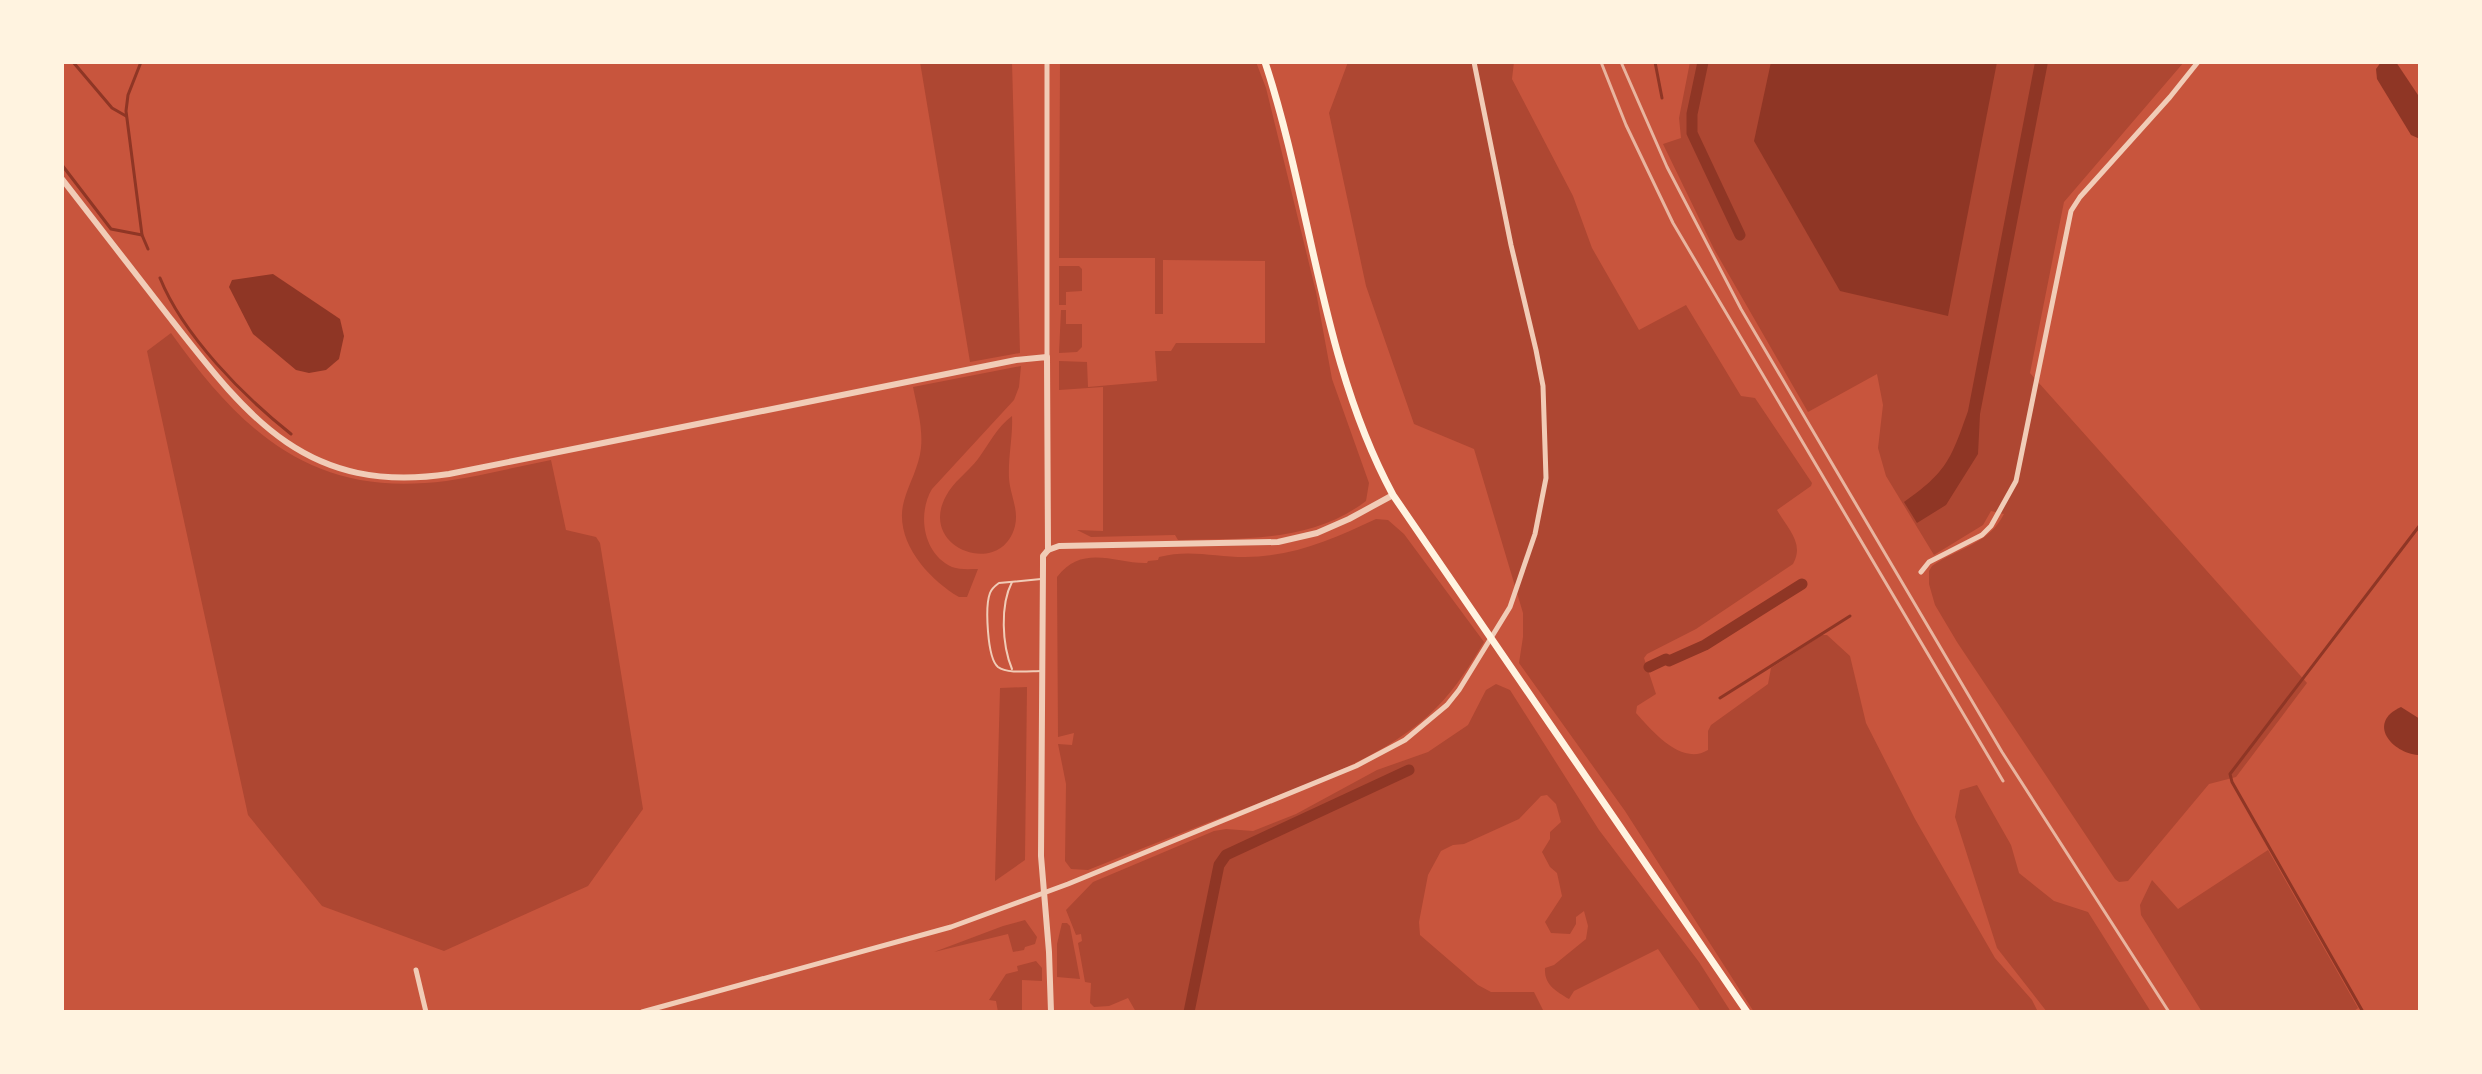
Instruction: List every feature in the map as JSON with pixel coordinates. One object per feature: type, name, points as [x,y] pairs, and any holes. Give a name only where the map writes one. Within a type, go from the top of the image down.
[{"type":"main road","points":[[1265,62],[1285,129],[1346,384],[1371,454],[1393,495],[1747,1012]]},
{"type":"street","points":[[1047,62],[1048,550]]},
{"type":"street","points":[[642,1012],[951,927],[1044,892],[1356,766],[1405,740],[1424,726],[1459,690],[1510,607],[1535,534],[1546,478],[1543,386],[1474,62]]},
{"type":"street","points":[[1921,572],[1933,559],[1982,535],[1996,521],[2008,499],[2026,442],[2071,211],[2198,62]]},
{"type":"street","points":[[62,179],[222,384],[245,409],[298,451],[330,466],[366,475],[404,478],[449,474],[1016,360],[1047,357]]},
{"type":"street","points":[[1051,1012],[1041,856],[1043,556],[1048,550],[1059,546],[1278,542],[1317,533],[1393,495]]},
{"type":"street","points":[[416,970],[426,1012]]},
{"type":"lane","points":[[1042,579],[999,583],[990,594],[989,623],[992,659],[1001,669],[1042,671]]},
{"type":"lane","points":[[1012,581],[1007,591],[1005,645],[1013,670]]},
{"type":"shaded area","points":[[920,62],[1012,62],[1020,353],[970,362]]},
{"type":"shaded area","points":[[1060,62],[1256,62],[1266,88],[1316,292],[1332,379],[1369,483],[1366,501],[1345,515],[1299,531],[1252,538],[1178,540],[1175,535],[1091,537],[1077,530],[1103,531],[1103,387],[1059,390],[1059,361],[1087,362],[1088,387],[1157,381],[1155,351],[1171,351],[1176,343],[1265,343],[1265,261],[1163,260],[1163,314],[1155,314],[1155,258],[1059,258]]},
{"type":"shaded area","points":[[1348,62],[1514,62],[1512,79],[1573,196],[1592,248],[1639,330],[1686,305],[1741,396],[1755,398],[1812,483],[1777,510],[1796,542],[1793,564],[1696,629],[1647,654],[1644,658],[1656,694],[1637,706],[1636,713],[1659,737],[1678,750],[1698,754],[1708,750],[1711,725],[1768,684],[1771,668],[1822,635],[1827,635],[1850,656],[1866,723],[1915,819],[1995,958],[2032,1000],[2038,1012],[1754,1012],[1625,811],[1519,663],[1523,613],[1474,449],[1414,424],[1366,286],[1329,113]]},
{"type":"shaded area","points":[[1690,62],[2184,62],[2064,202],[2030,373],[2307,683],[2236,777],[2209,784],[2128,881],[2115,879],[1935,605],[1929,584],[1932,566],[1981,539],[2004,514],[1991,511],[1983,525],[1934,555],[1886,476],[1878,448],[1883,405],[1877,374],[1808,412],[1714,249],[1663,144],[1681,138],[1679,118]]},
{"type":"shaded area","points":[[1771,62],[1997,62],[1948,316],[1840,291],[1754,141]]},
{"type":"shaded area","points":[[2035,62],[2048,62],[1980,414],[1978,454],[1946,505],[1917,523],[1904,502],[1939,473],[1957,441],[1968,411]]},
{"type":"shaded area","points":[[2381,62],[2396,62],[2420,98],[2420,139],[2411,135],[2377,79],[2376,69]]},
{"type":"shaded area","points":[[1059,266],[1079,266],[1082,269],[1082,291],[1066,292],[1066,305],[1059,305]]},
{"type":"shaded area","points":[[273,274],[340,319],[344,336],[339,359],[326,370],[309,373],[296,370],[253,334],[229,287],[232,280]]},
{"type":"shaded area","points":[[1061,310],[1066,310],[1066,324],[1082,324],[1082,347],[1077,352],[1059,353]]},
{"type":"shaded area","points":[[171,333],[221,396],[248,423],[277,446],[343,476],[382,483],[425,483],[472,477],[551,460],[566,530],[596,537],[600,543],[643,809],[588,886],[444,951],[322,906],[248,815],[147,351]]},
{"type":"shaded area","points":[[1021,366],[1014,400],[932,489],[927,499],[924,521],[929,543],[935,553],[952,567],[978,569],[967,597],[959,597],[925,569],[908,544],[904,530],[904,501],[921,448],[913,387]]},
{"type":"shaded area","points":[[1012,416],[1009,478],[1016,514],[1015,526],[1007,542],[995,551],[980,554],[965,551],[952,543],[943,530],[940,515],[946,496]]},
{"type":"shaded area","points":[[1376,519],[1388,520],[1404,534],[1484,642],[1444,700],[1397,739],[1351,765],[1088,870],[1071,869],[1065,861],[1066,784],[1058,744],[1072,745],[1074,733],[1058,737],[1057,577],[1067,567],[1089,558],[1147,563],[1159,557],[1181,554],[1245,557],[1280,554],[1328,540]]},
{"type":"shaded area","points":[[1496,684],[1510,690],[1599,830],[1699,962],[1731,1012],[1701,1012],[1658,949],[1574,991],[1569,999],[1552,987],[1546,979],[1545,968],[1554,965],[1586,939],[1588,926],[1584,911],[1576,917],[1570,934],[1551,933],[1545,922],[1562,896],[1557,873],[1542,852],[1550,839],[1550,832],[1561,822],[1556,804],[1547,795],[1541,796],[1519,819],[1441,851],[1428,875],[1419,922],[1420,935],[1478,985],[1491,992],[1534,992],[1544,1012],[1136,1012],[1128,998],[1109,1006],[1094,1007],[1090,1003],[1091,983],[1085,982],[1078,943],[1082,941],[1081,934],[1076,935],[1066,910],[1093,882],[1214,831],[1253,831],[1296,814],[1377,770],[1428,752],[1468,725],[1486,690]]},
{"type":"shaded area","points":[[1027,687],[1025,860],[995,881],[1000,688]]},
{"type":"shaded area","points":[[2401,707],[2420,719],[2418,755],[2399,749],[2384,729],[2385,721]]},
{"type":"shaded area","points":[[1977,785],[2011,845],[2019,873],[2054,901],[2088,912],[2151,1012],[2047,1012],[1997,948],[1955,817],[1960,790]]},
{"type":"shaded area","points":[[2268,850],[2358,1008],[2353,1012],[2202,1012],[2141,915],[2140,905],[2152,880],[2178,909]]},
{"type":"shaded area","points":[[1025,920],[1037,937],[1035,944],[1024,950],[1013,952],[1008,934],[934,952],[1003,926]]},
{"type":"shaded area","points":[[1062,923],[1070,926],[1080,979],[1057,977],[1057,944]]},
{"type":"shaded area","points":[[1036,961],[1042,968],[1042,981],[1022,980],[1022,1011],[998,1012],[996,1001],[989,1000],[1006,974],[1018,971],[1017,966]]},
{"type":"waterway","points":[[73,62],[112,108],[126,116]]},
{"type":"waterway","points":[[141,62],[128,95],[126,111],[142,235],[148,249]]},
{"type":"waterway","points":[[1655,62],[1662,98]]},
{"type":"waterway","points":[[1703,62],[1692,114],[1692,133],[1740,235]]},
{"type":"waterway","points":[[62,165],[111,229],[142,235]]},
{"type":"waterway","points":[[160,278],[183,321],[216,363],[291,434]]},
{"type":"waterway","points":[[2363,1012],[2230,774],[2420,525]]},
{"type":"waterway","points":[[1649,667],[1705,645],[1802,584]]},
{"type":"waterway","points":[[1720,698],[1850,616]]},
{"type":"waterway","points":[[1189,1012],[1219,865],[1226,855],[1409,770]]},
{"type":"railway","points":[[1601,62],[1626,125],[1673,223],[2003,781]]},
{"type":"railway","points":[[1621,62],[1667,167],[1741,309],[2002,752],[2169,1012]]}]
